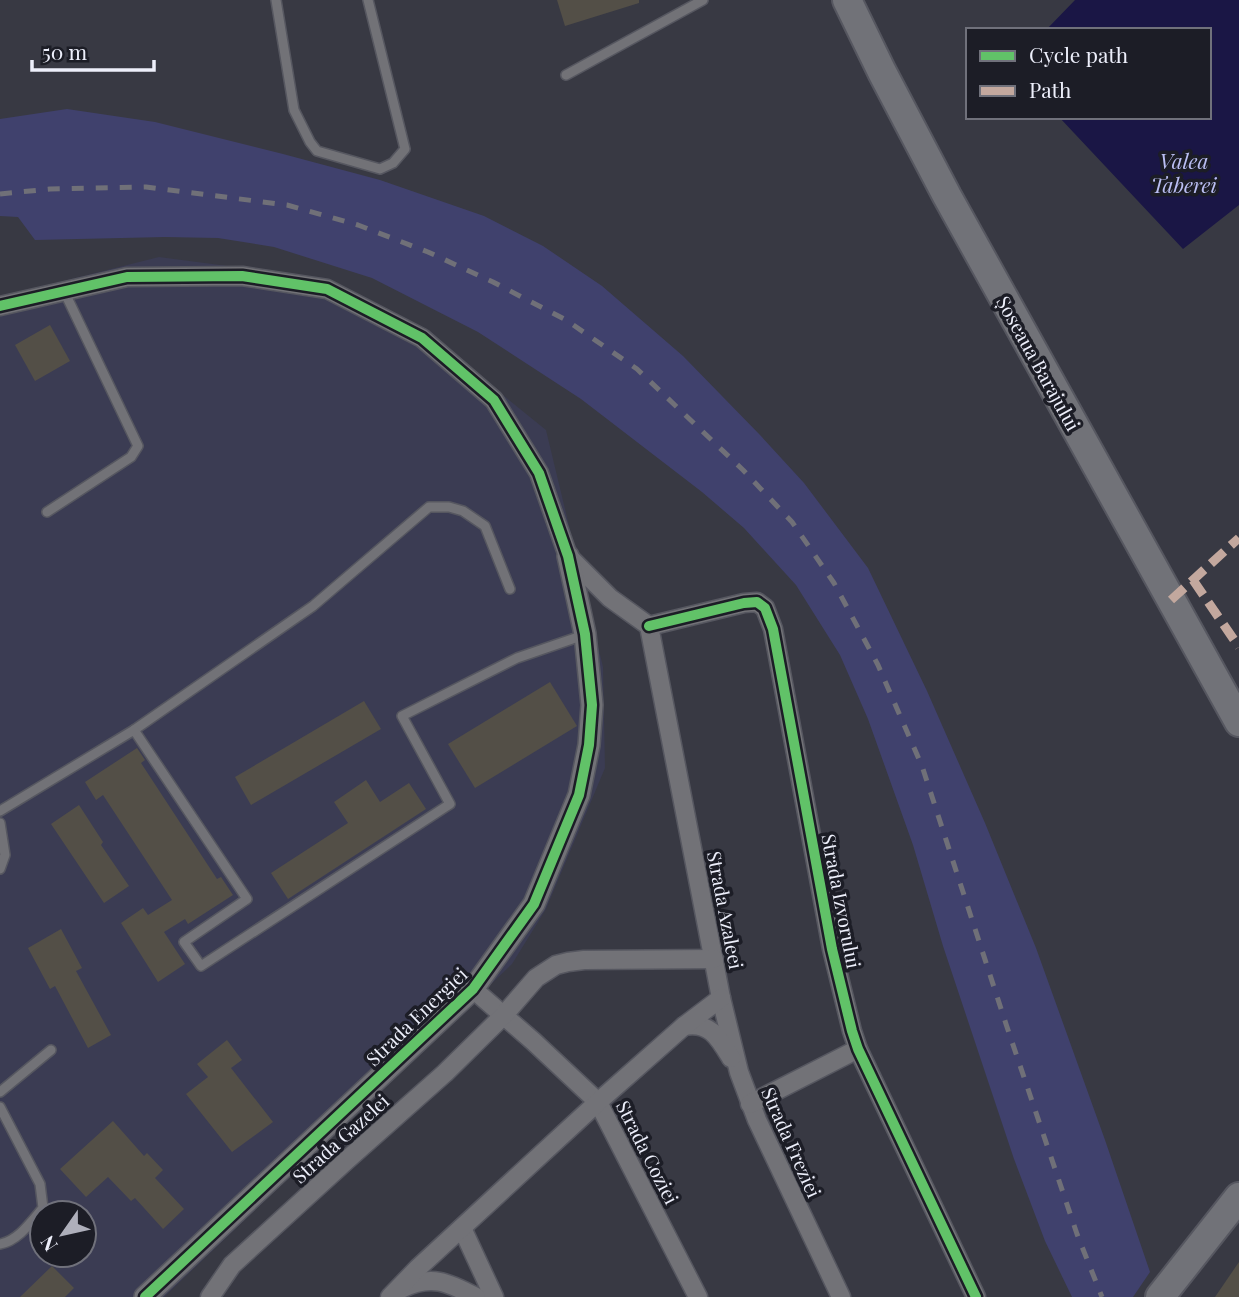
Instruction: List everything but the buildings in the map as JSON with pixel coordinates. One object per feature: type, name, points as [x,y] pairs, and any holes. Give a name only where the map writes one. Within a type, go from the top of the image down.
[{"type":"highway","name":"Șoseaua Barajului","points":[[847,0],[947,195],[1239,722]]},
{"type":"highway","points":[[1162,1295],[1239,1197]]},
{"type":"street","name":"Strada Energiei","points":[[0,306],[127,277],[242,276],[327,289],[422,338],[495,400],[539,472],[568,556],[585,634],[592,705],[589,745],[579,796],[534,904],[473,989],[145,1297]]},
{"type":"street","points":[[568,556],[610,598],[649,626]]},
{"type":"street","name":"Strada Izvorului","points":[[649,626],[744,603],[757,602],[765,608],[773,629],[832,949],[858,1049],[975,1297]]},
{"type":"street","name":"Strada Azaleei","points":[[392,1295],[598,1102],[684,1026],[722,998],[649,626]]},
{"type":"street","name":"Strada Gazelei","points":[[210,1297],[232,1265],[445,1073],[504,1015],[536,978],[556,965],[584,960],[714,960]]},
{"type":"street","name":"Strada Coziei","points":[[473,989],[598,1102],[698,1297]]},
{"type":"street","name":"Strada Freziei","points":[[722,998],[739,1072],[751,1104],[841,1297]]},
{"type":"street","points":[[684,1026],[692,1024],[708,1028],[723,1045],[739,1072]]},
{"type":"street","points":[[751,1104],[858,1049]]},
{"type":"street","points":[[462,1228],[494,1297]]},
{"type":"street","name":"Strada Azaleei","points":[[392,1295],[412,1284],[428,1280],[455,1286],[476,1297]]},
{"type":"lane","points":[[276,0],[294,110],[310,142],[317,152],[380,169],[393,163],[405,149],[368,0]]},
{"type":"lane","points":[[566,75],[703,0]]},
{"type":"lane","points":[[47,512],[131,457],[138,446],[64,291]]},
{"type":"lane","points":[[0,811],[134,730],[313,606],[429,507],[449,507],[463,511],[485,526],[510,589]]},
{"type":"lane","points":[[134,730],[247,899],[184,942],[201,966],[450,804],[402,716],[517,658],[585,634]]},
{"type":"lane","points":[[0,823],[5,855],[0,869]]},
{"type":"lane","points":[[0,1091],[51,1050]]},
{"type":"lane","points":[[0,1107],[40,1184],[43,1208],[26,1228],[7,1243],[0,1244]]},
{"type":"shaded area","points":[[67,109],[155,122],[283,154],[380,180],[484,216],[543,246],[602,286],[683,356],[804,483],[868,568],[927,691],[1036,948],[1150,1272],[1133,1297],[1072,1297],[1045,1241],[1014,1159],[943,946],[913,845],[868,719],[840,655],[796,585],[744,528],[702,492],[581,399],[478,332],[372,278],[274,247],[218,238],[35,240],[18,217],[0,216],[0,119]]},
{"type":"shaded area","points":[[159,257],[320,278],[424,331],[546,430],[603,667],[605,768],[546,909],[512,964],[164,1297],[0,1297],[0,297]]},
{"type":"water","name":"Valea Taberei","points":[[1075,0],[1239,0],[1239,205],[1183,249],[1061,119],[1211,119],[1211,28],[1048,28]]},
{"type":"railway","points":[[0,194],[50,189],[146,187],[287,205],[358,225],[428,252],[566,320],[637,369],[743,470],[792,522],[834,583],[878,665],[922,766],[1077,1234],[1102,1297]]},
{"type":"marked path","points":[[1171,600],[1239,538]]},
{"type":"marked path","points":[[1193,580],[1239,647]]},
{"type":"cycle path","points":[[0,306],[127,277],[242,276],[327,289],[422,338],[494,400],[539,473],[568,556],[585,634],[592,705],[589,745],[579,795],[534,904],[473,989],[145,1297]]},
{"type":"cycle path","points":[[649,626],[744,603],[757,602],[765,608],[773,629],[832,949],[852,1031],[858,1049],[976,1297]]}]
